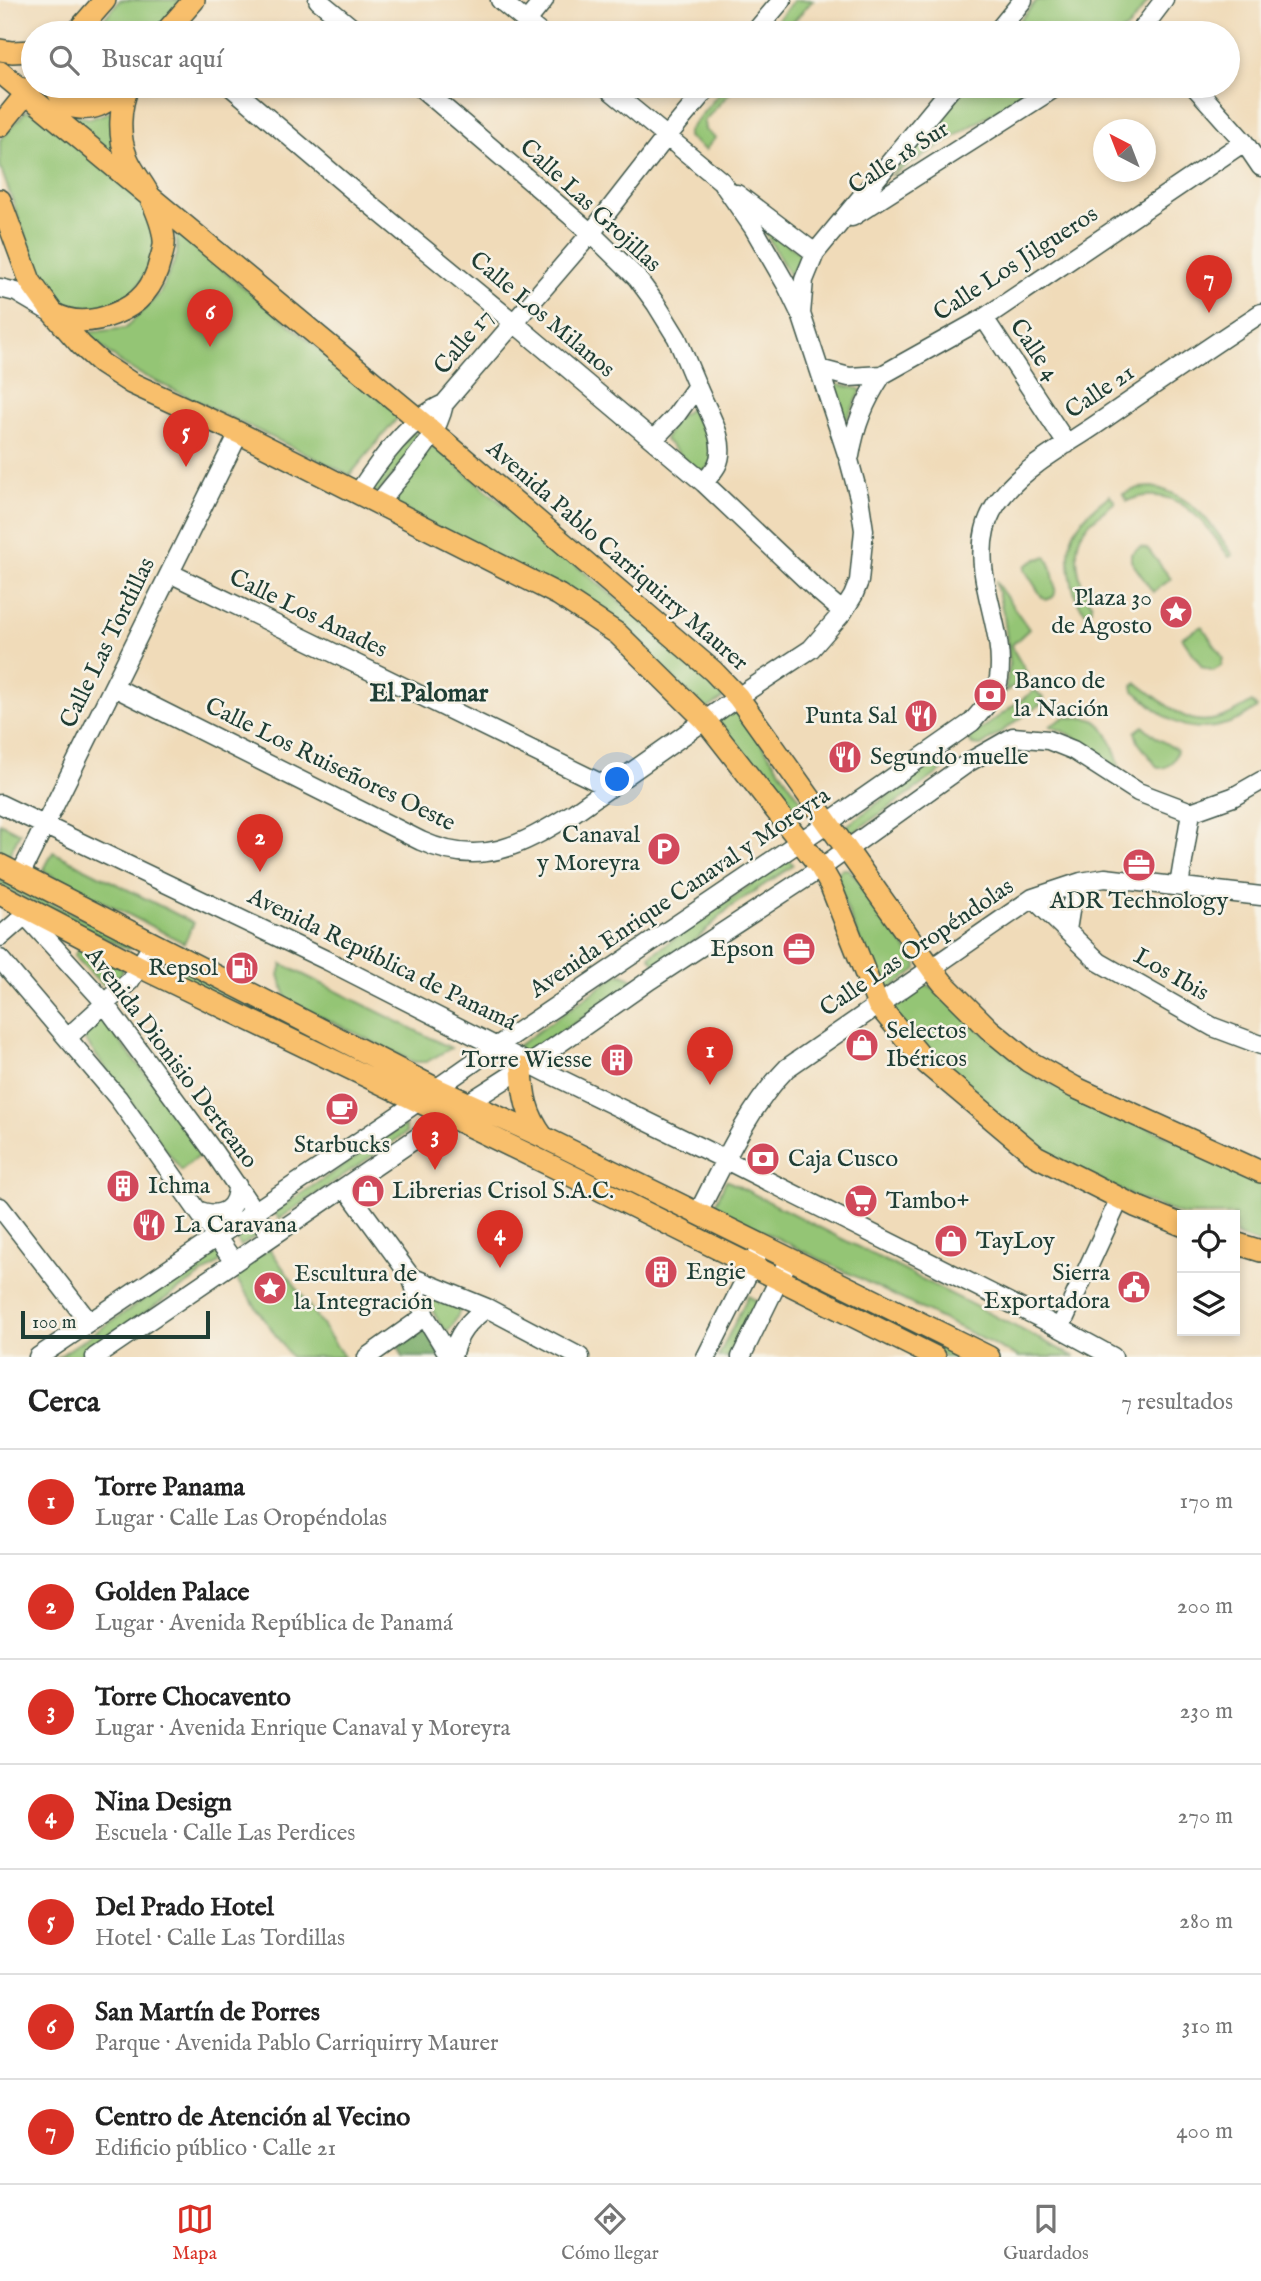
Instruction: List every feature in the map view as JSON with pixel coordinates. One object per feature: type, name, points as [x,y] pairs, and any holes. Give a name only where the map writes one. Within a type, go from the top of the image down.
[{"type":"main road","points":[[87,21],[105,0]]},
{"type":"main road","points":[[177,21],[194,0]]},
{"type":"main road","points":[[0,50],[21,52]]},
{"type":"main road","name":"Avenida Pablo Carriquirry Maurer","points":[[0,72],[21,85]]},
{"type":"main road","points":[[0,126],[23,98]]},
{"type":"main road","name":"Avenida Pablo Carriquirry Maurer","points":[[39,98],[150,196],[426,425],[713,671],[738,697],[830,822],[932,969],[989,1028],[1028,1061],[1074,1087],[1261,1172]]},
{"type":"main road","points":[[62,98],[66,105],[90,109],[111,98]]},
{"type":"main road","points":[[53,313],[65,320],[103,318],[135,304],[144,296],[157,274],[165,242],[160,219],[150,196],[131,168],[124,148],[124,98]]},
{"type":"main road","points":[[0,200],[30,281],[53,313],[102,364],[131,383],[239,433],[559,595],[618,634],[705,720],[821,868],[830,884],[878,1004],[927,1064],[1036,1156],[1120,1198],[1177,1222]]},
{"type":"main road","points":[[0,865],[437,1089],[542,1137],[989,1357]]},
{"type":"main road","points":[[0,894],[28,912],[449,1116],[935,1357]]},
{"type":"main road","points":[[526,1065],[527,1109],[542,1137]]},
{"type":"main road","points":[[1240,1245],[1261,1251]]},
{"type":"street","points":[[318,0],[343,21]]},
{"type":"street","points":[[500,0],[525,21]]},
{"type":"street","points":[[527,21],[544,0]]},
{"type":"street","points":[[764,21],[782,0]]},
{"type":"street","points":[[1006,21],[1023,0]]},
{"type":"street","points":[[1148,21],[1164,0]]},
{"type":"street","name":"Calle Los Milanos","points":[[244,98],[704,483],[844,612]]},
{"type":"street","name":"Calle Las Grojillas","points":[[433,98],[591,233],[637,278],[656,304],[677,338],[716,429],[721,451],[718,464],[704,483]]},
{"type":"street","points":[[620,98],[815,253]]},
{"type":"street","name":"Calle 17","points":[[379,503],[426,444],[426,425],[432,409],[444,404],[591,233],[699,98]]},
{"type":"street","points":[[802,317],[804,280],[815,253],[943,98]]},
{"type":"street","name":"Calle 18 Sur","points":[[838,226],[1039,98]]},
{"type":"street","points":[[1205,98],[1244,142],[1261,167]]},
{"type":"street","name":"Calle Los Jilgueros","points":[[819,369],[849,377],[882,375],[984,318],[1244,142]]},
{"type":"street","points":[[721,181],[753,227],[802,317],[859,497],[864,530],[859,581],[841,590],[825,592],[816,589]]},
{"type":"street","points":[[0,288],[16,292],[53,313]]},
{"type":"street","name":"Calle 21","points":[[985,530],[1005,492],[1028,472],[1261,313]]},
{"type":"street","name":"Calle 4","points":[[984,318],[1067,444]]},
{"type":"street","points":[[849,460],[854,432],[867,398],[882,375]]},
{"type":"street","points":[[653,440],[674,418],[697,386]]},
{"type":"street","name":"Calle 17","points":[[358,493],[390,452],[426,425]]},
{"type":"street","name":"Calle Las Tordillas","points":[[20,875],[239,433]]},
{"type":"street","name":"Avenida Enrique Canaval y Moreyra","points":[[38,1357],[801,842],[972,722],[987,705],[999,679],[998,647],[984,573],[985,530]]},
{"type":"street","name":"Calle Los Anades","points":[[170,573],[610,788]]},
{"type":"street","name":"Calle Los Ruiseñores Oeste","points":[[114,687],[441,850],[479,854],[503,851],[572,814],[811,649],[844,612],[859,581]]},
{"type":"street","points":[[95,1357],[650,980],[821,868],[969,762],[1013,737],[1048,740],[1073,750],[1138,792],[1191,812],[1233,797],[1261,781]]},
{"type":"street","points":[[951,738],[969,762]]},
{"type":"street","points":[[572,814],[578,802],[580,784],[576,772]]},
{"type":"street","name":"Avenida República de Panamá","points":[[0,804],[328,961],[497,1046],[526,1065],[726,1160],[1113,1357]]},
{"type":"street","points":[[1180,886],[1191,812]]},
{"type":"street","name":"Calle Las Oropéndolas","points":[[698,1213],[770,1086],[787,1068],[1033,898],[1080,882],[1105,878],[1224,892],[1258,893]]},
{"type":"street","points":[[1067,930],[1071,905],[1080,882]]},
{"type":"street","name":"Los Ibis","points":[[1033,898],[1099,962],[1213,1027],[1261,1045]]},
{"type":"street","points":[[0,937],[28,912]]},
{"type":"street","name":"Avenida Dionisio Derteano","points":[[28,912],[106,1004],[271,1236]]},
{"type":"street","points":[[68,1037],[125,987],[153,944]]},
{"type":"street","points":[[632,955],[650,980]]},
{"type":"street","points":[[0,958],[118,1097],[234,1262]]},
{"type":"street","points":[[197,1210],[216,1214],[226,1211],[237,1195],[237,1185]]},
{"type":"street","points":[[345,1187],[411,1277],[425,1315],[451,1357]]},
{"type":"street","points":[[1060,1328],[1120,1198]]},
{"type":"street","points":[[0,1207],[89,1322]]},
{"type":"street","points":[[706,1357],[762,1244]]},
{"type":"street","points":[[741,1357],[789,1259]]},
{"type":"street","points":[[411,1277],[487,1308],[580,1357]]},
{"type":"street","points":[[451,1357],[463,1329],[487,1308]]},
{"type":"street","points":[[367,1357],[425,1315]]},
{"type":"green space","points":[[120,0],[181,0],[164,21],[102,21]]},
{"type":"green space","points":[[794,0],[813,0],[794,21],[777,21]]},
{"type":"green space","points":[[1037,0],[1149,0],[1133,21],[1019,21]]},
{"type":"green space","points":[[45,98],[56,98],[73,114],[90,119],[113,111],[121,163]]},
{"type":"green space","points":[[715,98],[725,98],[704,121],[705,130],[715,138],[705,150],[688,137],[688,131]]},
{"type":"green space","points":[[956,98],[1017,98],[891,176]]},
{"type":"green space","points":[[34,111],[146,199],[157,231],[149,269],[134,292],[109,309],[58,302],[41,280],[0,166],[0,140],[25,112]]},
{"type":"green space","points":[[761,225],[802,255],[790,276]]},
{"type":"green space","points":[[176,232],[400,415],[350,475],[136,372],[85,333],[126,328],[160,293],[177,255]]},
{"type":"green space","points":[[830,383],[860,389],[861,392],[845,422]]},
{"type":"green space","points":[[693,407],[714,450],[710,464],[701,475],[665,440],[673,421]]},
{"type":"green space","points":[[412,433],[419,434],[421,441],[379,492],[371,492],[368,487]]},
{"type":"green space","points":[[435,447],[724,689],[722,699],[706,710],[626,633],[391,502],[388,495],[429,448]]},
{"type":"green space","points":[[1152,487],[1189,503],[1217,532],[1233,555],[1229,557],[1199,518],[1174,500],[1160,496],[1144,496],[1127,501],[1123,494],[1138,488]]},
{"type":"green space","points":[[1110,495],[1115,502],[1088,525],[1077,549],[1079,574],[1085,594],[1092,604],[1092,609],[1086,612],[1078,603],[1073,587],[1069,567],[1070,543],[1080,523]]},
{"type":"green space","points":[[1140,547],[1148,549],[1171,579],[1153,592],[1131,561],[1131,554]]},
{"type":"green space","points":[[1047,557],[1052,569],[1055,595],[1046,600],[1025,570],[1025,566]]},
{"type":"green space","points":[[995,581],[1029,629],[1011,646],[1028,675],[1005,692],[1010,663],[1004,616]]},
{"type":"green space","points":[[1202,626],[1223,658],[1221,666],[1213,671],[1202,667],[1182,637]]},
{"type":"green space","points":[[1137,683],[1191,719],[1217,719],[1252,702],[1257,708],[1226,724],[1191,727],[1169,719],[1134,691],[1133,686]]},
{"type":"green space","points":[[1035,690],[1044,699],[1041,704],[981,746],[972,745],[969,738],[971,733],[983,728]]},
{"type":"green space","points":[[730,711],[740,713],[807,809],[792,820],[719,723]]},
{"type":"green space","points":[[1065,717],[1091,719],[1099,724],[1112,742],[1120,770],[1069,734],[1050,726]]},
{"type":"green space","points":[[1143,726],[1177,750],[1168,765],[1158,768],[1138,742],[1135,732]]},
{"type":"green space","points":[[946,758],[950,765],[854,832],[846,833],[845,827],[933,762]]},
{"type":"green space","points":[[0,823],[20,833],[7,859],[0,856]]},
{"type":"green space","points":[[53,852],[194,923],[184,943],[43,871]]},
{"type":"green space","points":[[787,859],[793,864],[791,867],[729,908],[698,938],[657,965],[650,958],[651,955]]},
{"type":"green space","points":[[842,869],[848,869],[855,876],[917,965],[917,969],[886,992],[879,988],[835,880]]},
{"type":"green space","points":[[0,879],[130,941],[129,950],[0,886]]},
{"type":"green space","points":[[82,944],[122,967],[122,973],[110,985],[102,984],[74,956]]},
{"type":"green space","points":[[167,961],[326,1040],[300,1039],[163,970]]},
{"type":"green space","points":[[282,964],[451,1048],[426,1062],[414,1062],[287,1000],[279,975]]},
{"type":"green space","points":[[623,974],[633,979],[632,984],[527,1056],[515,1048],[617,975]]},
{"type":"green space","points":[[922,985],[930,986],[1033,1076],[1261,1178],[1261,1244],[1240,1237],[1240,1210],[1177,1210],[1177,1213],[1136,1198],[1043,1152],[1000,1118],[913,1036],[893,1012],[900,1001]]},
{"type":"green space","points":[[101,1018],[206,1150],[181,1170],[81,1035]]},
{"type":"green space","points":[[401,1127],[406,1127],[406,1133],[279,1219],[274,1212]]},
{"type":"green space","points":[[579,1169],[595,1174],[752,1252],[749,1258]]},
{"type":"green space","points":[[726,1180],[1075,1357],[1019,1357],[714,1207]]},
{"type":"green space","points":[[253,1227],[257,1229],[258,1235],[241,1246],[237,1237]]},
{"type":"green space","points":[[270,1249],[344,1357],[291,1357],[232,1273]]},
{"type":"green space","points":[[214,1253],[222,1256],[219,1263],[78,1357],[58,1357]]},
{"type":"green space","points":[[794,1272],[964,1357],[947,1357],[790,1278]]},
{"type":"green space","points":[[423,1286],[462,1307],[448,1331],[442,1327],[422,1292]]},
{"type":"green space","points":[[748,1296],[759,1302],[732,1357],[718,1357]]},
{"type":"green space","points":[[426,1330],[440,1357],[403,1357],[398,1346]]},
{"type":"place","name":"Centro de Atención al Vecino","points":[[1209,313]]},
{"type":"place","name":"San Martín de Porres","points":[[210,347]]},
{"type":"place","name":"Del Prado Hotel","points":[[186,467]]},
{"type":"place","name":"Plaza 30 de Agosto","points":[[1176,612]]},
{"type":"place","name":"Banco de la Nación","points":[[990,695]]},
{"type":"place","name":"Punta Sal","points":[[921,716]]},
{"type":"place","name":"Segundo muelle","points":[[845,757]]},
{"type":"place","name":"Canaval y Moreyra","points":[[664,849]]},
{"type":"place","name":"ADR Technology","points":[[1139,865]]},
{"type":"place","name":"Golden Palace","points":[[260,872]]},
{"type":"place","name":"Epson","points":[[799,949]]},
{"type":"place","name":"Repsol","points":[[242,968]]},
{"type":"place","name":"Selectos Ibéricos","points":[[862,1045]]},
{"type":"place","name":"Torre Wiesse","points":[[617,1060]]},
{"type":"place","name":"Torre Panama","points":[[710,1085]]},
{"type":"place","name":"Starbucks","points":[[342,1109]]},
{"type":"place","name":"Caja Cusco","points":[[763,1159]]},
{"type":"place","name":"Torre Chocavento","points":[[435,1170]]},
{"type":"place","name":"Ichma","points":[[123,1186]]},
{"type":"place","name":"Librerias Crisol S.A.C.","points":[[368,1191]]},
{"type":"place","name":"Tambo+","points":[[861,1201]]},
{"type":"place","name":"La Caravana","points":[[149,1225]]},
{"type":"place","name":"TayLoy","points":[[951,1241]]},
{"type":"place","name":"Nina Design","points":[[500,1268]]},
{"type":"place","name":"Engie","points":[[661,1272]]},
{"type":"place","name":"Sierra Exportadora","points":[[1134,1287]]},
{"type":"place","name":"Escultura de la Integración","points":[[270,1288]]},
{"type":"district","name":"El Palomar","points":[[429,693]]}]
